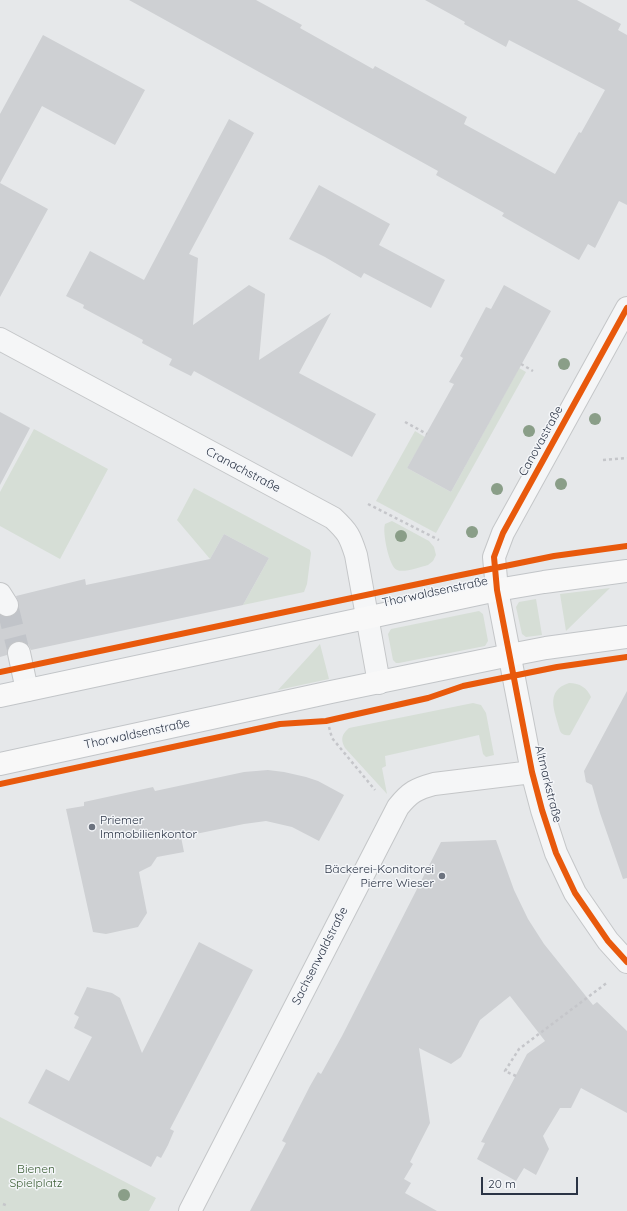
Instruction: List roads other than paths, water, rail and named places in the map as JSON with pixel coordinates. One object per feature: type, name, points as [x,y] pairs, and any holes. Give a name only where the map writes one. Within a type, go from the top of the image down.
[{"type":"main road","name":"Thorwaldsenstraße","points":[[0,696],[497,590],[627,571]]},
{"type":"main road","name":"Thorwaldsenstraße","points":[[0,764],[510,655],[546,648],[627,637]]},
{"type":"street","name":"Canovastraße","points":[[497,590],[494,556],[503,533],[627,308]]},
{"type":"street","name":"Cranachstraße","points":[[0,339],[333,518],[345,529],[356,555],[379,683]]},
{"type":"street","name":"Altmarkstraße","points":[[497,590],[532,772],[542,810],[564,873],[590,917],[608,941],[627,962]]},
{"type":"street","points":[[19,653],[27,690]]},
{"type":"street","name":"Sachsenwaldstraße","points":[[190,1211],[398,807],[408,794],[434,784],[532,772]]},
{"type":"tunnel","points":[[7,605],[19,653]]},
{"type":"place","name":"Priemer Immobilienkontor","points":[[92,827]]},
{"type":"place","name":"Bäckerei-Konditorei Pierre Wieser","points":[[442,876]]},
{"type":"park label","name":"Bienen Spielplatz","points":[[36,1176]]}]
